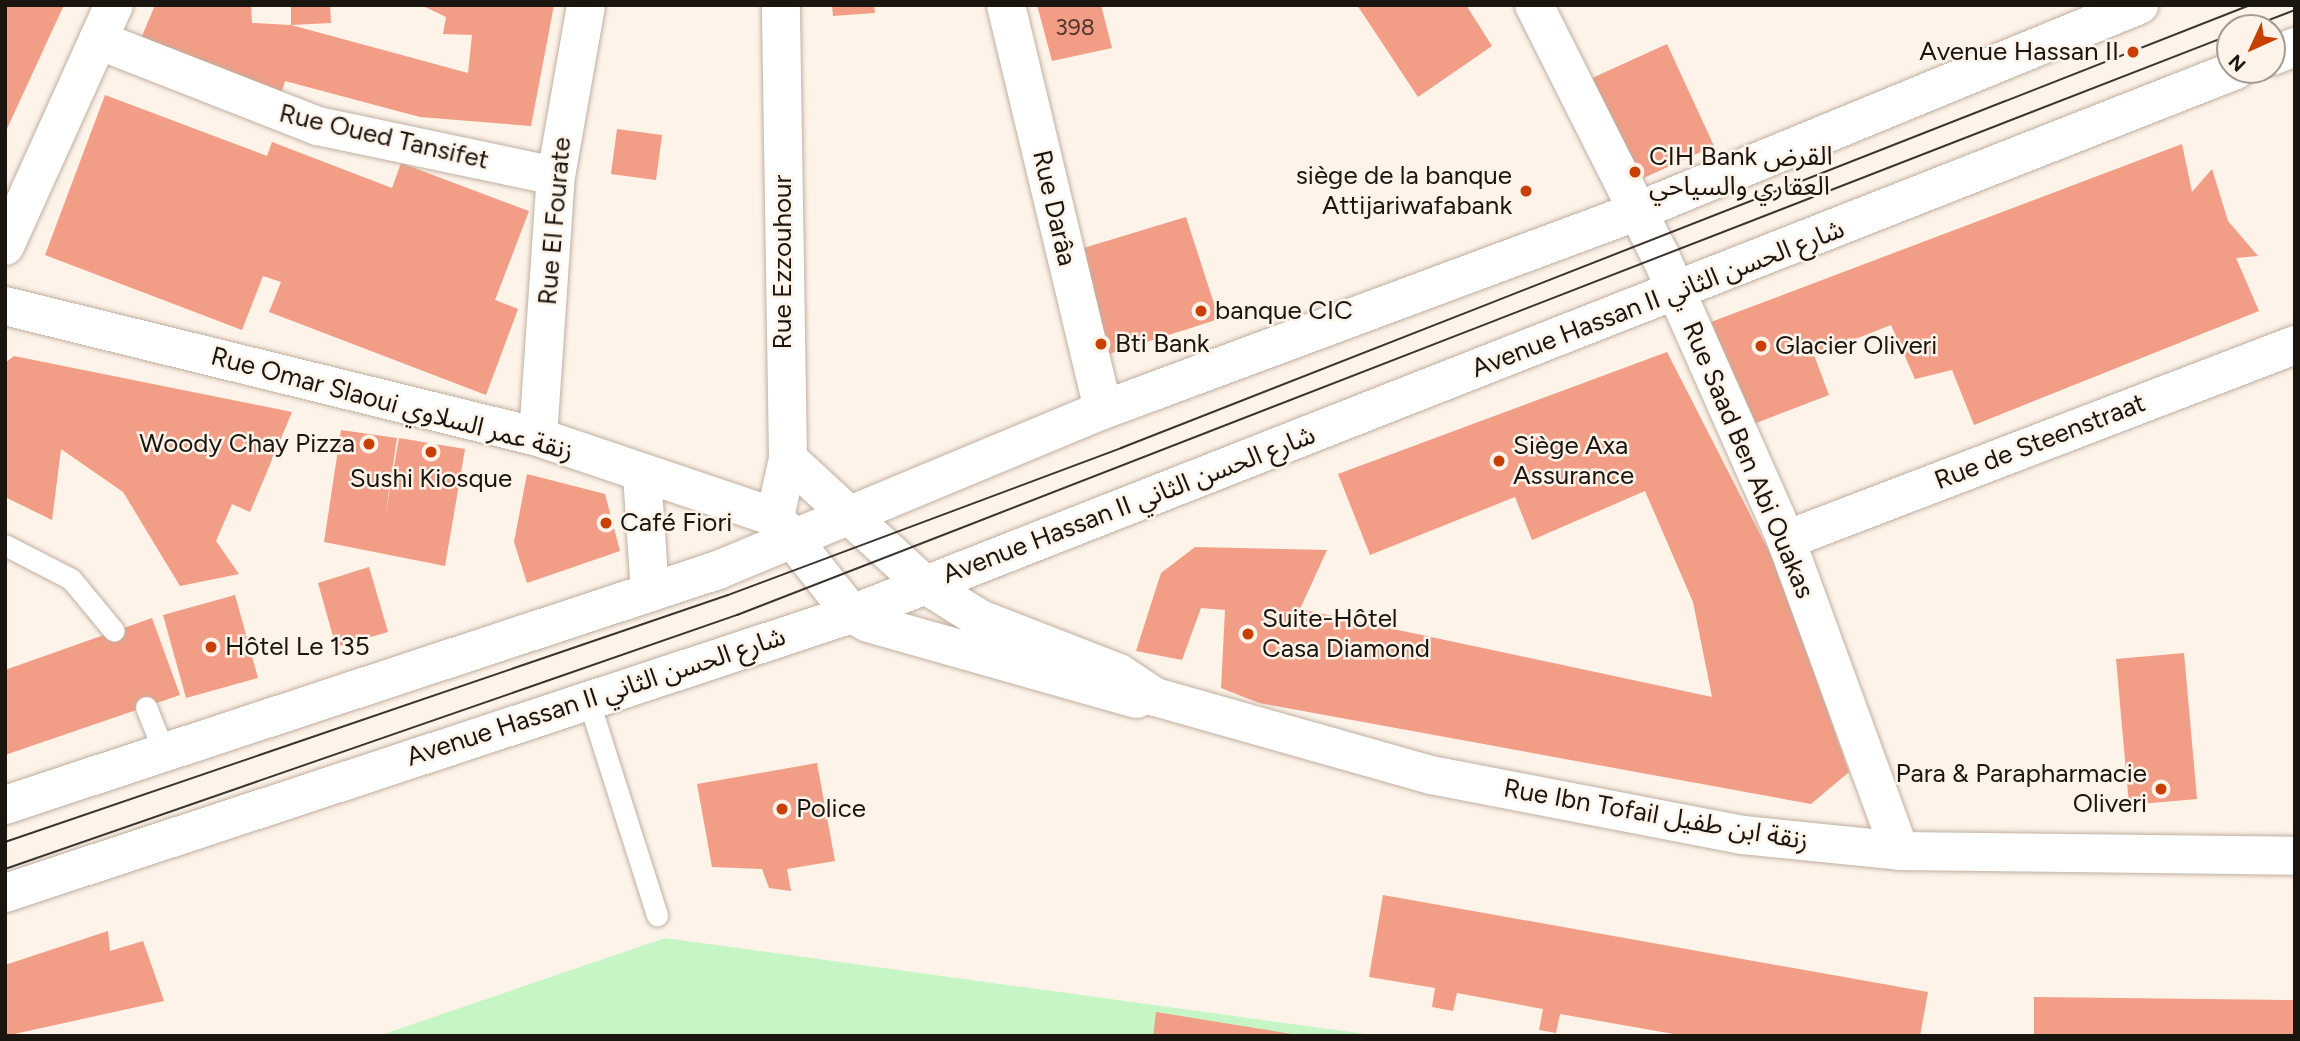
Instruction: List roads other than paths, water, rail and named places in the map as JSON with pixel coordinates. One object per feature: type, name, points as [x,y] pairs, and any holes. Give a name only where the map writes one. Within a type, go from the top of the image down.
[{"type":"street","points":[[5,246],[114,5]]},
{"type":"street","name":"Rue El Fourate","points":[[538,438],[556,176],[586,5]]},
{"type":"street","name":"Rue Ezzouhour","points":[[781,5],[788,459],[784,528]]},
{"type":"street","name":"Rue Darâa","points":[[1006,5],[1103,410]]},
{"type":"street","name":"Rue Saad Ben Abi Ouakas","points":[[1534,5],[1677,293],[1786,540],[1900,851]]},
{"type":"street","points":[[5,805],[650,592],[784,528],[851,517],[1103,410],[1638,211],[2139,5]]},
{"type":"street","name":"Rue Oued Tansifet","points":[[98,40],[318,126],[556,176]]},
{"type":"street","name":"Avenue Hassan II شارع الحسن الثاني","points":[[5,893],[852,614],[1677,293],[2216,78]]},
{"type":"street","name":"Rue Omar Slaoui زنقة عمر السلاوي","points":[[5,306],[538,438],[784,528]]},
{"type":"street","name":"Rue de Steenstraat","points":[[1786,540],[2295,345]]},
{"type":"street","name":"Rue Ibn Tofail زنقة ابن طفيل","points":[[788,459],[924,584],[979,619],[1119,673],[1155,697],[1431,775],[1743,835],[1900,851],[2295,856]]},
{"type":"street","points":[[642,475],[651,533],[650,592]]},
{"type":"street","points":[[784,528],[852,614]]},
{"type":"street","name":"Rue Ibn Tofail زنقة ابن طفيل","points":[[852,614],[890,634],[1042,677],[1128,699],[1155,697]]},
{"type":"lane","points":[[5,545],[71,579],[114,631]]},
{"type":"lane","points":[[589,702],[657,915]]},
{"type":"lane","points":[[146,707],[164,752]]},
{"type":"tram line","points":[[5,842],[728,595],[1121,448],[2250,5]]},
{"type":"tram line","points":[[2285,14],[2295,10]]},
{"type":"tram line","points":[[5,869],[737,615],[2216,40]]},
{"type":"place","name":"Avenue Hassan II","points":[[2133,52]]},
{"type":"place","name":"CIH Bank القرض العقاري والسياحي","points":[[1635,172]]},
{"type":"place","name":"siège de la banque Attijariwafabank","points":[[1526,191]]},
{"type":"place","name":"banque CIC","points":[[1201,311]]},
{"type":"place","name":"Bti Bank","points":[[1101,344]]},
{"type":"place","name":"Glacier Oliveri","points":[[1761,346]]},
{"type":"place","name":"Woody Chay Pizza","points":[[369,444]]},
{"type":"place","name":"Sushi Kiosque","points":[[431,452]]},
{"type":"place","name":"Siège Axa Assurance","points":[[1499,461]]},
{"type":"place","name":"Café Fiori","points":[[606,523]]},
{"type":"place","name":"Suite-Hôtel Casa Diamond","points":[[1248,634]]},
{"type":"place","name":"Hôtel Le 135","points":[[211,647]]},
{"type":"place","name":"Para & Parapharmacie Oliveri","points":[[2161,789]]},
{"type":"place","name":"Police","points":[[782,809]]}]
